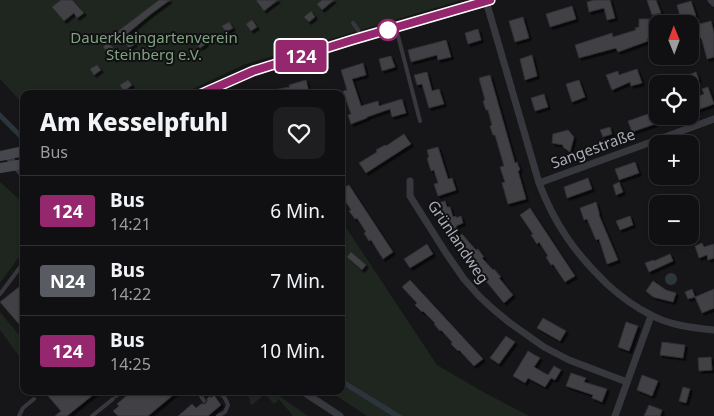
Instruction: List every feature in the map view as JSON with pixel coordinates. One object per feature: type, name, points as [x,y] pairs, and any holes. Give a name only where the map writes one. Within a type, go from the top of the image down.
[{"type":"main road","points":[[210,90],[253,71],[488,1]]},
{"type":"main road","points":[[3,155],[20,152]]},
{"type":"main road","points":[[0,168],[19,164]]},
{"type":"street","points":[[711,0],[714,3]]},
{"type":"street","points":[[488,1],[539,183],[548,206],[559,226],[582,258],[621,296],[652,316],[681,325],[714,330]]},
{"type":"street","name":"Sangestraße","points":[[539,183],[714,120]]},
{"type":"street","points":[[3,155],[19,164]]},
{"type":"street","name":"Grünlandweg","points":[[410,181],[410,196],[446,253],[464,279],[493,309],[544,347],[569,360],[627,382]]},
{"type":"street","points":[[615,416],[652,316]]},
{"type":"street","points":[[308,395],[340,416]]},
{"type":"lane","points":[[353,23],[358,30],[360,38]]},
{"type":"lane","points":[[396,27],[420,120]]},
{"type":"lane","points":[[0,294],[20,267]]},
{"type":"lane","points":[[92,416],[117,395]]},
{"type":"lane","points":[[200,395],[204,401]]},
{"type":"lane","points":[[213,412],[218,416],[225,412],[228,405],[224,395]]},
{"type":"lane","points":[[19,416],[23,408],[34,399]]},
{"type":"green space","name":"Dauerkleingartenverein Steinberg e.V.","points":[[0,0],[462,0],[243,65],[190,90],[20,90],[20,101],[0,79]]},
{"type":"green space","points":[[0,182],[20,200],[20,256],[0,283]]},
{"type":"green space","points":[[345,226],[437,365],[529,416],[367,416],[335,395],[345,395]]},
{"type":"green space","points":[[0,312],[20,336],[20,358],[0,330]]},
{"type":"green space","points":[[247,395],[264,395],[252,405]]},
{"type":"green space","points":[[266,395],[278,395],[308,416],[293,416],[279,399],[274,404]]},
{"type":"shaded area","points":[[0,112],[20,132],[20,139],[0,119]]},
{"type":"shaded area","points":[[673,273],[676,274],[676,284],[669,285],[666,284],[665,277],[666,274]]},
{"type":"shaded area","points":[[345,380],[403,416],[392,416],[345,387]]},
{"type":"building","points":[[61,0],[72,0],[84,13],[77,18],[74,13],[64,21],[52,7]]},
{"type":"building","points":[[159,0],[170,0],[128,33],[135,44],[129,48],[117,32]]},
{"type":"building","points":[[256,0],[278,0],[264,11]]},
{"type":"building","points":[[322,0],[334,0],[322,10],[317,4]]},
{"type":"building","points":[[610,0],[615,18],[607,20],[604,8],[589,12],[587,2]]},
{"type":"building","points":[[647,0],[656,0],[661,13],[652,15]]},
{"type":"building","points":[[691,1],[696,15],[680,15],[677,5]]},
{"type":"building","points":[[572,6],[576,19],[550,27],[546,14]]},
{"type":"building","points":[[311,11],[315,17],[309,22],[304,17]]},
{"type":"building","points":[[523,17],[529,38],[515,42],[509,21]]},
{"type":"building","points":[[639,19],[649,19],[648,41],[618,52],[616,48],[579,58],[575,45],[612,33],[613,37],[636,30],[635,28],[639,27]]},
{"type":"building","points":[[252,20],[257,27],[251,31],[246,24]]},
{"type":"building","points":[[711,21],[714,33],[714,57],[707,59],[702,40],[699,37],[699,24]]},
{"type":"building","points":[[229,22],[233,28],[226,32],[222,26]]},
{"type":"building","points":[[478,29],[481,40],[468,44],[465,33]]},
{"type":"building","points":[[202,38],[206,44],[200,48],[196,42]]},
{"type":"building","points":[[446,40],[451,57],[438,60],[437,55],[411,62],[408,50]]},
{"type":"building","points":[[108,42],[120,55],[114,60],[103,47]]},
{"type":"building","points":[[532,55],[537,76],[525,80],[520,59]]},
{"type":"building","points":[[391,56],[395,67],[382,71],[379,59]]},
{"type":"building","points":[[363,63],[366,75],[352,79],[361,106],[378,101],[379,106],[402,99],[406,113],[392,117],[390,109],[351,124],[348,115],[351,114],[345,97],[345,90],[347,90],[341,70]]},
{"type":"building","points":[[97,65],[101,70],[94,75],[90,69]]},
{"type":"building","points":[[637,69],[642,83],[631,86],[630,82],[612,90],[606,75],[618,71],[619,75]]},
{"type":"building","points":[[427,72],[432,91],[439,89],[444,104],[429,108],[422,84],[417,85],[414,75]]},
{"type":"building","points":[[490,75],[515,163],[517,162],[520,170],[518,171],[526,199],[508,204],[502,183],[505,182],[500,167],[504,166],[495,135],[493,135],[490,126],[492,125],[488,110],[486,110],[483,101],[485,100],[479,78]]},
{"type":"building","points":[[128,80],[132,85],[123,90],[120,85]]},
{"type":"building","points":[[306,80],[308,90],[273,90],[290,87],[289,85]]},
{"type":"building","points":[[579,80],[585,97],[572,102],[566,84]]},
{"type":"building","points":[[708,87],[714,104],[699,109],[699,96],[704,94],[702,89]]},
{"type":"building","points":[[544,94],[548,107],[535,111],[531,98]]},
{"type":"building","points":[[649,114],[649,125],[652,125],[632,132],[628,121]]},
{"type":"building","points":[[610,127],[612,134],[603,137],[600,130]]},
{"type":"building","points":[[568,130],[574,137],[570,152],[563,145],[552,143],[553,134]]},
{"type":"building","points":[[404,134],[411,144],[366,173],[359,163],[377,152],[376,150]]},
{"type":"building","points":[[438,147],[448,179],[452,178],[456,190],[438,196],[434,184],[438,183],[434,170],[431,171],[427,150]]},
{"type":"building","points":[[635,162],[639,173],[619,180],[615,169]]},
{"type":"building","points":[[588,178],[592,189],[567,198],[564,187]]},
{"type":"building","points":[[619,182],[623,192],[616,195],[613,185]]},
{"type":"building","points":[[349,185],[393,252],[383,259],[371,240],[369,241],[364,233],[366,232],[357,218],[355,219],[349,211],[351,210],[345,200],[345,187]]},
{"type":"building","points":[[445,201],[447,207],[450,207],[453,217],[461,216],[463,223],[456,226],[458,235],[453,236],[448,223],[441,225],[436,206],[439,205],[438,203]]},
{"type":"building","points":[[596,202],[599,215],[618,260],[607,264],[599,239],[596,240],[587,219],[584,220],[580,208]]},
{"type":"building","points":[[530,208],[575,276],[565,282],[553,264],[551,265],[546,257],[548,256],[539,242],[537,244],[531,235],[533,234],[520,215]]},
{"type":"building","points":[[630,216],[633,225],[620,230],[616,221]]},
{"type":"building","points":[[462,234],[476,250],[478,249],[484,257],[482,258],[501,277],[499,278],[513,295],[504,303],[453,241]]},
{"type":"building","points":[[702,243],[704,247],[714,244],[714,258],[708,260],[707,255],[699,258],[695,246]]},
{"type":"building","points":[[427,244],[433,254],[410,268],[404,259]]},
{"type":"building","points":[[351,252],[366,265],[362,270],[347,257]]},
{"type":"building","points":[[670,254],[673,261],[649,272],[645,263]]},
{"type":"building","points":[[410,280],[483,359],[474,366],[451,344],[452,342],[415,305],[417,303],[402,287]]},
{"type":"building","points":[[653,281],[666,290],[676,293],[673,302],[653,297],[646,291]]},
{"type":"building","points":[[20,286],[20,325],[0,302]]},
{"type":"building","points":[[692,289],[695,297],[688,299],[685,292]]},
{"type":"building","points":[[714,289],[714,308],[702,313],[695,297]]},
{"type":"building","points":[[543,318],[566,331],[560,341],[537,328]]},
{"type":"building","points":[[626,322],[638,326],[629,351],[618,347]]},
{"type":"building","points":[[506,336],[515,342],[499,364],[490,358]]},
{"type":"building","points":[[662,342],[685,345],[683,358],[660,355]]},
{"type":"building","points":[[528,351],[540,358],[534,367],[548,375],[554,366],[561,370],[555,380],[551,378],[545,387],[528,378],[525,383],[513,376]]},
{"type":"building","points":[[711,357],[712,370],[699,371],[698,358]]},
{"type":"building","points":[[571,373],[586,378],[584,382],[607,389],[602,402],[592,398],[593,395],[566,386]]},
{"type":"building","points":[[642,375],[658,381],[652,396],[637,390]]},
{"type":"building","points":[[683,387],[690,389],[686,403],[679,401]]},
{"type":"building","points":[[93,395],[67,416],[55,416],[61,411],[48,396]]},
{"type":"building","points":[[127,395],[173,395],[148,416],[118,416],[113,411],[119,406],[117,404]]},
{"type":"building","points":[[214,395],[221,405],[208,416],[178,416],[192,404],[196,408],[201,404],[205,404],[210,396],[211,398]]},
{"type":"building","points":[[649,405],[662,410],[660,416],[644,416]]},
{"type":"bus line","name":"124","points":[[210,90],[253,71],[490,0]]}]
